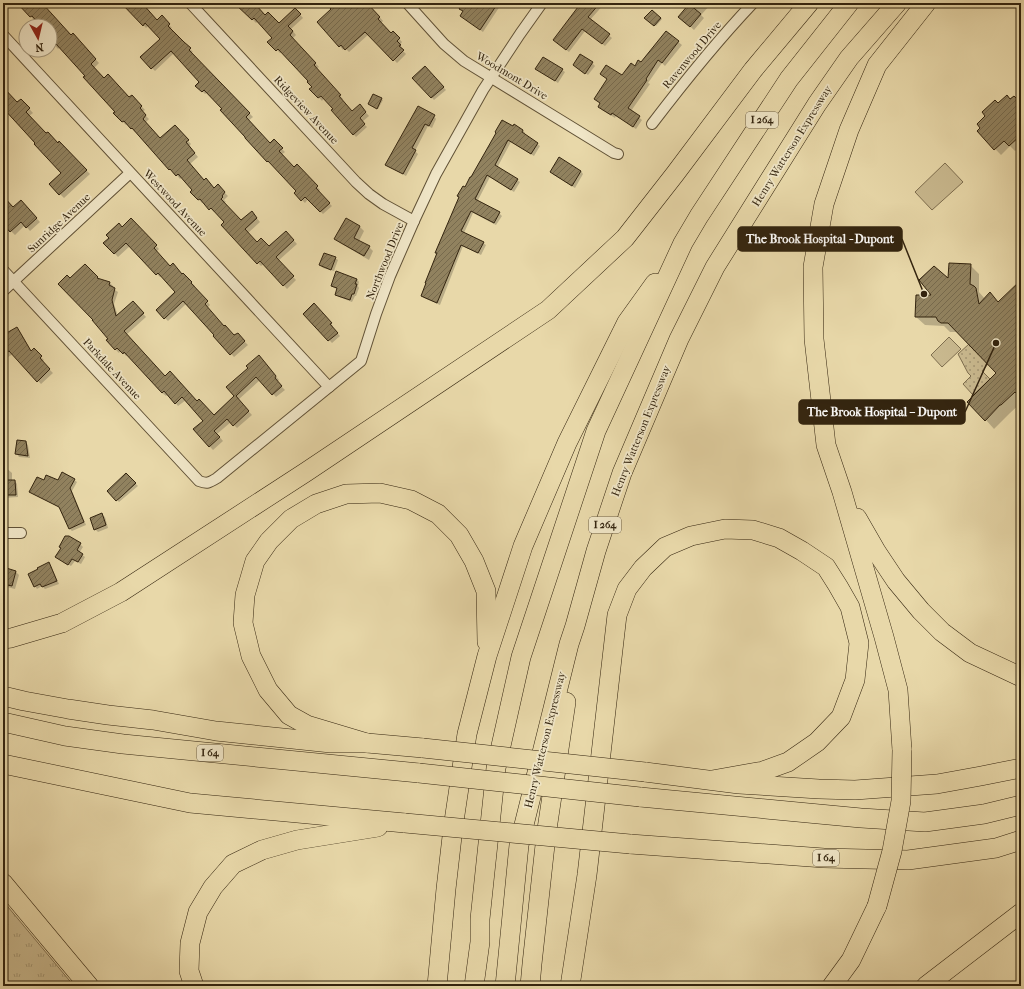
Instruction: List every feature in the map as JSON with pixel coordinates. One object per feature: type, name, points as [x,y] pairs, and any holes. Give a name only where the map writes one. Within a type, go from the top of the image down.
[{"type":"highway","points":[[3,639],[62,623],[121,592],[306,472],[548,310],[625,238],[753,70],[809,3]]},
{"type":"highway","name":"I 264","points":[[474,986],[480,942],[480,919],[496,768],[521,657],[596,431],[683,243],[699,216],[789,79],[849,3]]},
{"type":"highway","name":"Henry Watterson Expressway","points":[[505,986],[519,845],[569,644],[596,551],[622,473],[679,339],[715,267],[817,104],[849,58],[897,3]]},
{"type":"highway","points":[[832,986],[851,960],[877,906],[892,851],[901,801],[902,750],[898,690],[842,492],[826,445],[814,339],[813,267],[824,204],[849,130],[877,65],[926,3]]},
{"type":"highway","points":[[530,986],[546,836],[565,704],[604,553],[680,362],[727,266],[817,104]]},
{"type":"highway","points":[[437,986],[453,828],[467,734],[487,656],[523,546],[567,443],[627,322],[683,243]]},
{"type":"highway","points":[[842,492],[876,551],[896,581],[921,611],[942,632],[970,653],[1021,677]]},
{"type":"highway","points":[[367,743],[307,725],[289,715],[268,690],[251,656],[243,623],[245,595],[255,561],[269,541],[291,520],[316,504],[346,494],[380,493],[411,500],[438,514],[459,535],[474,561],[486,591],[487,656]]},
{"type":"highway","points":[[570,986],[587,875],[617,615],[626,589],[643,568],[665,547],[691,536],[725,529],[753,530],[779,538],[802,551],[826,568],[850,607],[859,643],[855,680],[841,717],[817,742],[788,762],[762,771],[712,780]]},
{"type":"highway","points":[[3,696],[68,709],[154,720],[216,731],[331,742],[367,743],[423,748],[645,772],[739,784],[855,790],[937,784],[1021,768]]},
{"type":"highway","name":"I 64","points":[[3,722],[65,736],[123,744],[861,818],[925,822],[984,814],[1021,805]]},
{"type":"highway","name":"I 64","points":[[3,764],[190,803],[630,844],[824,858],[908,860],[996,848],[1021,840]]},
{"type":"highway","points":[[194,986],[190,971],[190,943],[198,912],[213,887],[233,864],[262,850],[297,840],[405,823]]},
{"type":"highway","points":[[3,883],[89,986]]},
{"type":"highway","points":[[926,986],[1021,913]]},
{"type":"highway","points":[[429,986],[440,955]]},
{"type":"highway","points":[[63,956],[97,986]]},
{"type":"street","name":"Ridgeview Avenue","points":[[190,3],[356,182],[383,204],[414,221]]},
{"type":"street","name":"Woodmont Drive","points":[[407,3],[444,44],[464,61],[614,153],[618,154]]},
{"type":"street","name":"Northwood Drive","points":[[204,483],[210,483],[217,478],[361,362],[390,276],[436,174],[491,78],[542,3]]},
{"type":"street","name":"Ravenwood Drive","points":[[652,124],[678,90],[753,3]]},
{"type":"street","name":"Westwood Avenue","points":[[3,35],[329,387]]},
{"type":"street","name":"Sunridge Avenue","points":[[3,291],[130,173]]},
{"type":"street","name":"Parkdale Avenue","points":[[3,270],[199,481],[204,483]]},
{"type":"street","points":[[3,533],[21,533]]},
{"type":"green space","points":[[945,163],[963,182],[932,210],[915,192]]},
{"type":"green space","points":[[949,337],[961,349],[942,367],[931,355]]},
{"type":"green space","points":[[969,344],[988,364],[982,371],[990,379],[973,395],[963,384],[971,376],[958,354]]},
{"type":"green space","points":[[3,901],[74,986],[3,986]]},
{"type":"building","points":[[17,3],[42,3],[56,18],[34,18],[32,16],[30,17]]},
{"type":"building","points":[[121,3],[142,3],[157,20],[162,15],[170,24],[168,26],[191,48],[189,50],[250,113],[246,117],[270,143],[274,139],[283,148],[279,151],[294,167],[297,164],[318,186],[316,188],[330,203],[320,212],[305,197],[301,201],[294,193],[296,191],[245,138],[220,110],[222,109],[204,90],[202,92],[195,86],[199,82],[171,51],[151,69],[140,57],[160,39],[145,23],[143,26]]},
{"type":"building","points":[[234,3],[258,3],[256,5],[265,15],[268,12],[279,23],[295,8],[301,14],[288,26],[293,31],[290,35],[316,63],[314,65],[341,95],[339,96],[352,111],[360,104],[366,112],[360,118],[365,124],[353,135],[321,96],[318,98],[309,89],[312,87],[307,82],[308,81],[278,49],[276,51],[267,42],[272,38],[254,18],[252,20]]},
{"type":"building","points":[[326,3],[367,3],[380,17],[378,19],[391,33],[393,31],[400,38],[397,41],[401,45],[399,46],[404,50],[393,61],[365,32],[345,50],[341,45],[339,47],[317,22],[331,9]]},
{"type":"building","points":[[463,3],[498,3],[480,30],[460,16],[463,11],[459,9]]},
{"type":"building","points":[[581,3],[600,3],[588,17],[610,34],[602,44],[582,29],[566,50],[553,40]]},
{"type":"building","points":[[689,4],[701,14],[690,27],[678,17]]},
{"type":"building","points":[[652,10],[661,18],[654,26],[644,18]]},
{"type":"building","points":[[58,21],[71,35],[73,33],[96,59],[91,64],[104,78],[108,74],[129,97],[132,95],[142,106],[140,108],[146,115],[143,119],[160,138],[175,125],[189,140],[186,142],[195,153],[187,160],[204,180],[206,178],[214,188],[218,184],[225,192],[221,199],[241,220],[252,211],[257,218],[245,229],[257,242],[261,238],[269,246],[286,231],[294,240],[276,257],[294,276],[283,286],[260,261],[257,264],[221,225],[224,222],[211,208],[209,210],[200,199],[198,200],[190,192],[192,190],[178,174],[176,176],[170,169],[169,170],[132,128],[131,129],[124,121],[122,122],[113,113],[115,112],[83,77],[85,76],[58,46]]},
{"type":"building","points":[[666,31],[679,41],[662,63],[658,60],[646,79],[647,80],[628,108],[640,116],[633,127],[612,113],[611,115],[598,107],[600,103],[594,99],[607,79],[600,74],[606,65],[622,75],[631,63],[635,66],[638,60],[641,62]]},
{"type":"building","points":[[580,54],[593,62],[585,74],[573,65]]},
{"type":"building","points":[[543,57],[563,69],[555,81],[535,69]]},
{"type":"building","points":[[425,66],[444,87],[431,98],[412,78]]},
{"type":"building","points":[[3,87],[17,102],[21,99],[30,108],[26,112],[46,133],[48,132],[58,143],[59,141],[87,170],[59,195],[49,184],[61,173],[3,108]]},
{"type":"building","points":[[373,94],[382,98],[377,109],[368,104]]},
{"type":"building","points":[[1007,95],[1010,99],[1014,96],[1021,103],[1021,135],[1009,146],[1004,141],[994,150],[977,131],[980,128],[977,124],[985,116],[982,112],[995,100],[998,103]]},
{"type":"building","points":[[418,106],[435,115],[429,126],[425,124],[412,148],[416,150],[403,174],[385,165]]},
{"type":"building","points":[[502,120],[513,126],[514,124],[523,130],[522,132],[538,143],[531,154],[508,140],[495,165],[518,179],[511,190],[487,175],[475,199],[500,212],[494,223],[471,211],[461,231],[484,242],[478,253],[461,245],[437,303],[421,296],[437,253],[435,253],[459,197],[457,196],[471,177]]},
{"type":"building","points":[[559,157],[581,171],[572,186],[550,172]]},
{"type":"building","points":[[3,196],[13,207],[21,200],[37,218],[26,228],[21,222],[10,232],[3,224]]},
{"type":"building","points":[[131,218],[157,245],[154,248],[170,266],[173,263],[182,274],[183,273],[192,282],[191,283],[208,301],[205,304],[224,326],[225,325],[234,335],[238,333],[245,341],[230,355],[183,301],[164,319],[156,310],[175,292],[158,273],[156,275],[126,243],[114,254],[103,243],[109,238],[106,235],[119,223],[122,227]]},
{"type":"building","points":[[346,218],[360,226],[354,238],[370,246],[364,256],[334,239]]},
{"type":"building","points":[[324,253],[336,257],[331,270],[319,265]]},
{"type":"building","points":[[949,263],[971,264],[970,284],[976,288],[979,304],[990,292],[998,302],[1021,280],[1021,398],[1015,392],[985,421],[967,402],[996,373],[948,323],[941,323],[936,317],[915,317],[916,295],[931,295],[919,280],[934,266],[948,278]]},
{"type":"building","points":[[85,264],[98,277],[97,278],[110,282],[109,285],[115,288],[112,300],[116,316],[133,301],[144,313],[124,331],[165,376],[170,371],[197,401],[199,399],[214,415],[234,396],[226,387],[248,368],[246,366],[259,355],[282,386],[272,395],[256,377],[236,396],[249,411],[233,426],[227,419],[214,431],[220,437],[209,447],[193,429],[203,421],[182,397],[175,404],[164,391],[162,393],[124,352],[123,354],[117,348],[115,350],[106,340],[108,339],[93,320],[58,284],[67,275],[70,278]]},
{"type":"building","points":[[336,271],[357,279],[354,294],[352,294],[350,300],[335,295],[337,288],[331,286]]},
{"type":"building","points":[[314,303],[332,323],[330,324],[338,333],[328,341],[303,314]]},
{"type":"building","points":[[17,327],[31,351],[34,348],[42,356],[40,358],[50,369],[37,382],[9,351],[3,354],[3,335]]},
{"type":"building","points":[[17,440],[26,441],[28,456],[15,454]]},
{"type":"building","points":[[62,472],[75,479],[70,488],[84,522],[69,529],[59,507],[29,492],[37,477],[44,480],[46,475],[58,480]]},
{"type":"building","points":[[126,473],[136,483],[116,501],[107,491]]},
{"type":"building","points":[[3,480],[15,480],[16,495],[3,495]]},
{"type":"building","points":[[102,513],[106,525],[94,530],[90,518]]},
{"type":"building","points":[[65,536],[69,536],[81,543],[77,550],[83,554],[78,562],[72,559],[68,565],[55,557],[61,548],[59,547]]},
{"type":"building","points":[[49,562],[57,581],[42,587],[40,584],[34,587],[28,574]]},
{"type":"building","points":[[3,567],[16,571],[12,586],[3,584]]},
{"type":"place","name":"The Brook Hospital - Dupont","points":[[924,294]]},
{"type":"place","name":"The Brook Hospital – Dupont","points":[[996,343]]}]
